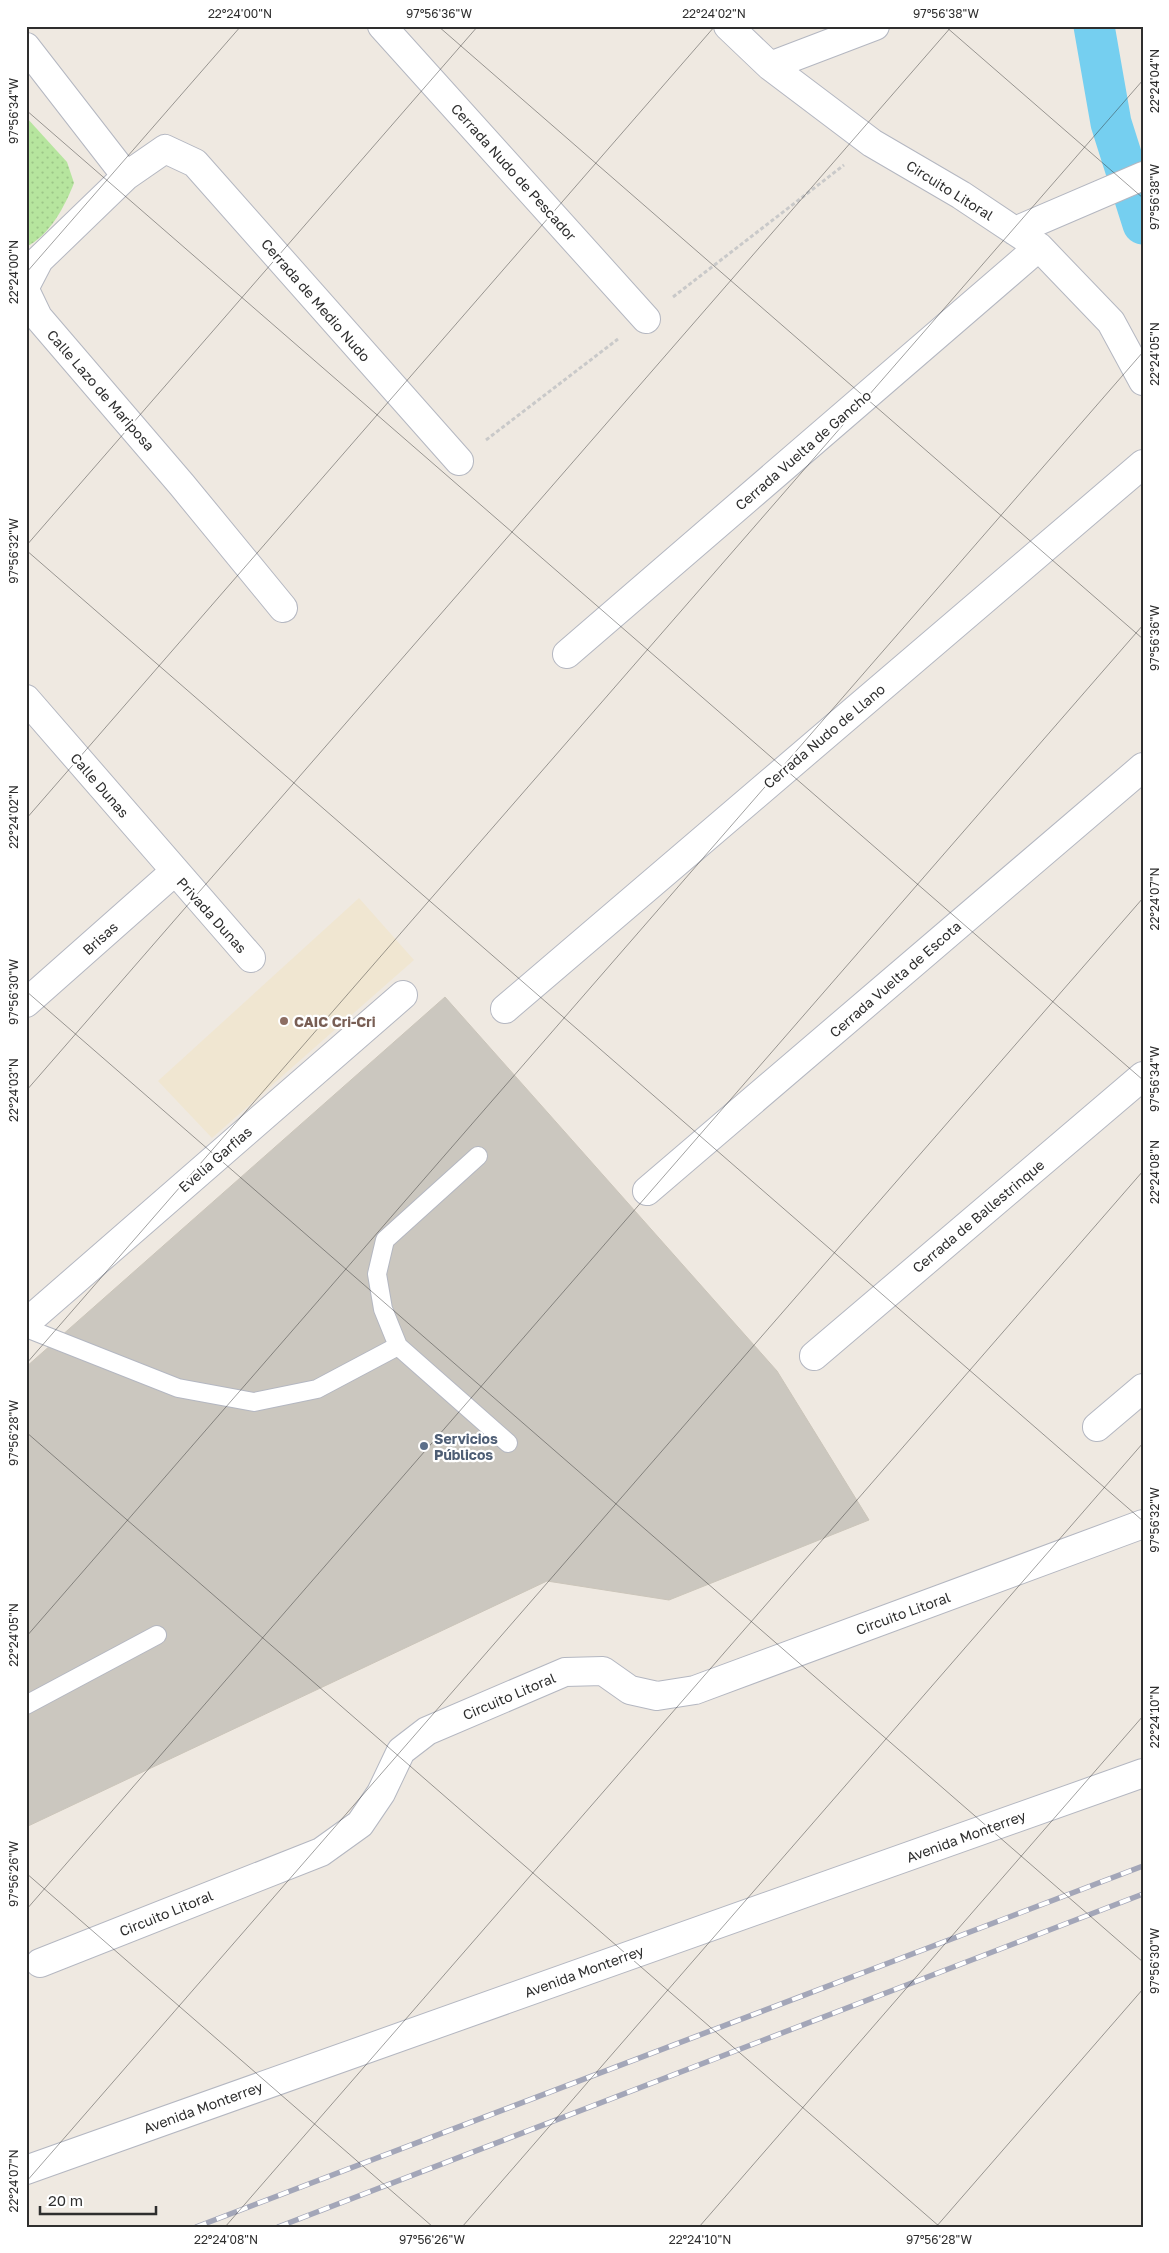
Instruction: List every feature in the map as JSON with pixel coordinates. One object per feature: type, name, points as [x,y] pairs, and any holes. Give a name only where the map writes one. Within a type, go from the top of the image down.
[{"type":"street","name":"Cerrada Nudo de Pescador","points":[[382,26],[646,319]]},
{"type":"street","name":"Circuito Litoral","points":[[728,26],[770,66],[872,143],[961,195],[1039,247],[1111,322],[1143,381]]},
{"type":"street","points":[[770,66],[874,26]]},
{"type":"street","points":[[26,48],[126,176],[39,260],[26,285]]},
{"type":"street","name":"Cerrada de Medio Nudo","points":[[126,176],[166,149],[195,163],[458,461]]},
{"type":"street","points":[[1015,231],[1143,176]]},
{"type":"street","name":"Cerrada Vuelta de Gancho","points":[[567,654],[1039,247]]},
{"type":"street","name":"Calle Lazo de Mariposa","points":[[26,292],[38,317],[182,485],[283,608]]},
{"type":"street","name":"Cerrada Nudo de Llano","points":[[505,1009],[1143,464]]},
{"type":"street","name":"Calle Dunas","points":[[26,699],[174,872]]},
{"type":"street","name":"Cerrada Vuelta de Escota","points":[[647,1191],[1143,767]]},
{"type":"street","name":"Privada Dunas","points":[[174,872],[251,958]]},
{"type":"street","name":"Brisas","points":[[26,1003],[174,872]]},
{"type":"street","name":"Evelia Garfias","points":[[26,1323],[403,996]]},
{"type":"street","name":"Cerrada de Ballestrinque","points":[[814,1356],[1143,1076]]},
{"type":"street","points":[[1097,1427],[1143,1388]]},
{"type":"street","name":"Circuito Litoral","points":[[40,1963],[321,1852],[360,1824],[381,1793],[402,1751],[427,1731],[565,1672],[603,1671],[630,1690],[657,1696],[695,1690],[1143,1524]]},
{"type":"street","name":"Avenida Monterrey","points":[[31,2160],[1143,1773]]},
{"type":"lane","points":[[478,1156],[385,1240],[377,1274],[383,1310],[398,1346],[508,1444]]},
{"type":"lane","points":[[26,1328],[178,1388],[254,1402],[317,1389],[398,1346]]},
{"type":"lane","points":[[26,1705],[157,1635]]},
{"type":"shaded area","name":"CAIC Cri-Cri","points":[[359,898],[414,960],[212,1138],[158,1081]]},
{"type":"green space","points":[[26,117],[67,162],[74,183],[56,219],[35,242],[26,247]]},
{"type":"building","name":"Servicios Públicos","points":[[445,997],[777,1371],[869,1520],[669,1600],[547,1581],[26,1827],[26,1367]]},
{"type":"waterway","points":[[1094,26],[1111,123],[1143,224]]},
{"type":"railway","points":[[196,2227],[1143,1866]]},
{"type":"railway","points":[[278,2227],[1143,1894]]},
{"type":"place","name":"CAIC Cri-Cri","points":[[284,1021]]},
{"type":"place","name":"Servicios Públicos","points":[[424,1446]]}]
